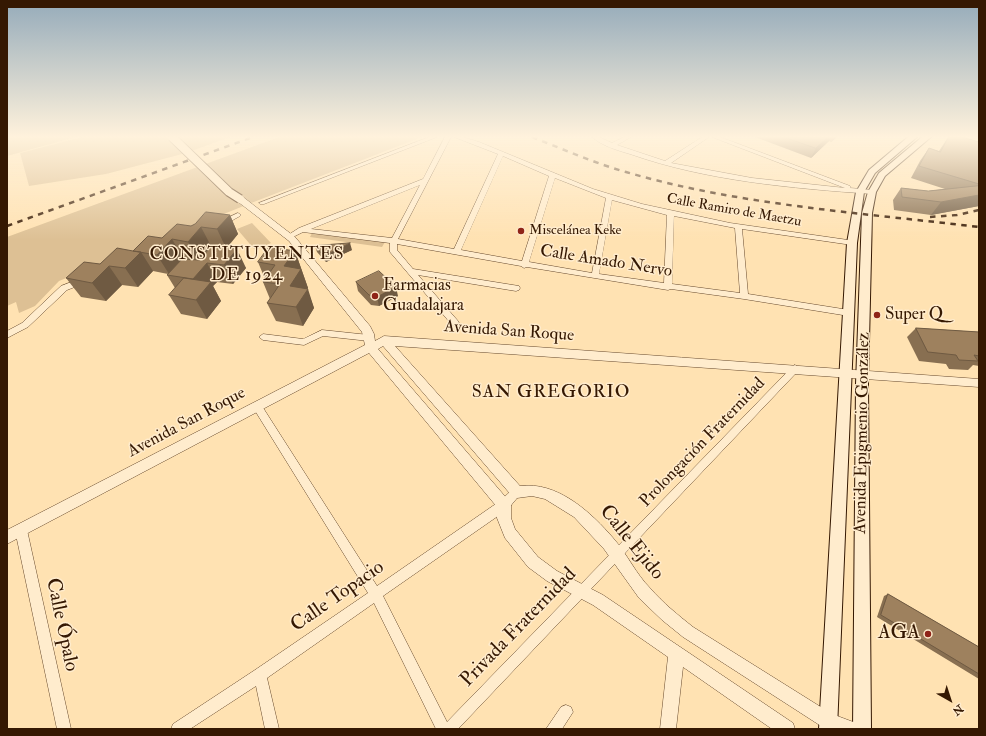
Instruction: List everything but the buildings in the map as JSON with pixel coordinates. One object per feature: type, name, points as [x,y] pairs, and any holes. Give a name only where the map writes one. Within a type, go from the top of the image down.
[{"type":"main road","name":"Avenida Epigmenio González","points":[[862,729],[854,374],[849,313],[852,243],[860,192],[873,171]]},
{"type":"main road","name":"Avenida Epigmenio González","points":[[828,725],[867,213],[872,192],[882,175],[886,171]]},
{"type":"street","points":[[208,171],[229,192],[290,237],[369,340],[504,505],[504,518],[510,533],[532,562],[552,576],[582,591],[787,729]]},
{"type":"street","points":[[216,171],[234,190],[240,199]]},
{"type":"street","points":[[262,203],[344,171]]},
{"type":"street","points":[[430,171],[394,241],[393,250],[455,323]]},
{"type":"street","points":[[456,252],[493,171]]},
{"type":"street","name":"Calle Ramiro de Maetzu","points":[[546,171],[609,197],[671,214],[738,226],[852,243]]},
{"type":"street","points":[[703,171],[785,184],[872,192]]},
{"type":"street","points":[[806,171],[860,192]]},
{"type":"street","points":[[524,265],[553,174]]},
{"type":"street","points":[[290,237],[302,230],[426,180]]},
{"type":"street","points":[[595,276],[609,197]]},
{"type":"street","points":[[668,287],[671,214]]},
{"type":"street","points":[[216,225],[238,216]]},
{"type":"street","points":[[738,226],[744,296]]},
{"type":"street","name":"Calle Amado Nervo","points":[[302,230],[394,241],[524,265],[668,287],[744,296],[849,313]]},
{"type":"street","points":[[411,271],[516,288]]},
{"type":"street","points":[[7,335],[25,325],[64,288],[93,276]]},
{"type":"street","points":[[263,337],[304,342],[322,333],[369,340]]},
{"type":"street","name":"Avenida San Roque","points":[[7,537],[257,406],[369,340],[979,383]]},
{"type":"street","points":[[387,341],[517,492]]},
{"type":"street","name":"Prolongación Fraternidad","points":[[617,556],[795,369]]},
{"type":"street","points":[[257,406],[376,595],[443,729]]},
{"type":"street","name":"Calle Ejido","points":[[517,492],[532,490],[548,494],[561,500],[579,513],[598,531],[644,593],[688,632],[828,725],[850,729]]},
{"type":"street","name":"Calle Topacio","points":[[178,729],[260,675],[376,595],[504,505],[517,492]]},
{"type":"street","name":"Calle Ópalo","points":[[21,530],[64,729]]},
{"type":"street","name":"Privada Fraternidad","points":[[449,729],[617,556]]},
{"type":"street","points":[[668,729],[676,654]]},
{"type":"street","points":[[260,675],[272,729]]},
{"type":"street","points":[[553,729],[566,712]]},
{"type":"shaded area","points":[[25,171],[116,171],[106,174],[29,186]]},
{"type":"shaded area","points":[[186,171],[333,171],[59,281],[35,306],[19,313],[16,302],[7,306],[7,237]]},
{"type":"shaded area","points":[[252,223],[271,243],[255,250],[237,229]]},
{"type":"shaded area","points":[[312,233],[385,242],[382,247],[310,237]]},
{"type":"railway","points":[[7,226],[158,171]]},
{"type":"railway","points":[[624,171],[712,193],[756,200],[801,207],[979,227]]},
{"type":"railway","points":[[930,217],[957,215],[979,210]]},
{"type":"place","name":"Miscelánea Keke","points":[[521,231]]},
{"type":"place","name":"Farmacias Guadalajara","points":[[375,296]]},
{"type":"place","name":"Super Q","points":[[877,315]]},
{"type":"place","name":"AGA","points":[[928,634]]},
{"type":"district","name":"CONSTITUYENTES DE 1924","points":[[247,265]]},
{"type":"district","name":"SAN GREGORIO","points":[[551,393]]}]
